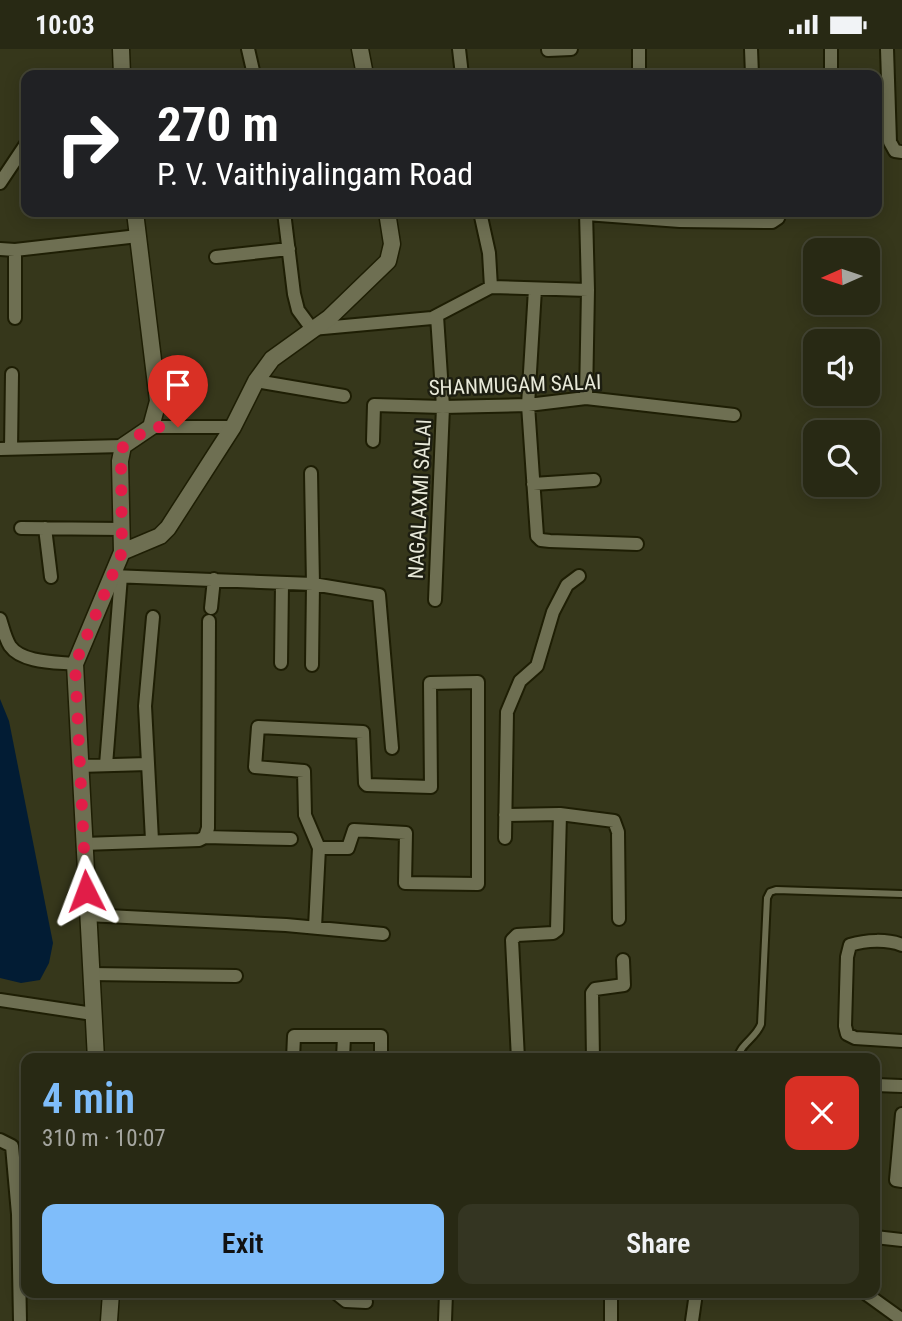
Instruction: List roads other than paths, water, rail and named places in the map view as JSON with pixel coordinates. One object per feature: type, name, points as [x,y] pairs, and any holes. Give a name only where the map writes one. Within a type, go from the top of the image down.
[{"type":"street","points":[[121,49],[122,70]]},
{"type":"street","points":[[248,49],[253,70]]},
{"type":"street","points":[[360,49],[364,70]]},
{"type":"street","points":[[459,49],[461,70]]},
{"type":"street","points":[[548,50],[571,49]]},
{"type":"street","points":[[639,49],[639,70]]},
{"type":"street","points":[[751,49],[752,70]]},
{"type":"street","points":[[831,49],[831,70]]},
{"type":"street","points":[[887,49],[890,142],[895,151],[902,152]]},
{"type":"street","points":[[0,183],[21,152]]},
{"type":"street","points":[[136,217],[158,401],[151,427]]},
{"type":"street","points":[[285,217],[294,294],[298,310],[312,329]]},
{"type":"street","points":[[122,552],[165,532],[233,427],[256,381],[272,359],[329,318],[388,261],[392,244],[388,217]]},
{"type":"street","points":[[481,217],[489,253],[491,288]]},
{"type":"street","points":[[586,217],[586,398]]},
{"type":"street","points":[[633,217],[680,221],[772,222],[778,217]]},
{"type":"street","points":[[0,249],[15,250],[138,236]]},
{"type":"street","points":[[15,250],[15,318]]},
{"type":"street","points":[[216,257],[289,250]]},
{"type":"street","points":[[312,329],[432,318],[491,288],[588,290]]},
{"type":"street","points":[[535,289],[528,405],[535,531],[541,540],[636,544]]},
{"type":"street","name":"NAGALAXMI SALAI","points":[[435,600],[443,407],[437,316]]},
{"type":"street","points":[[12,374],[5,449],[123,446],[151,427],[233,427]]},
{"type":"street","points":[[256,381],[344,395]]},
{"type":"street","name":"SHANMUGAM SALAI","points":[[373,441],[374,405],[528,405],[586,398],[734,415]]},
{"type":"street","points":[[106,765],[117,576],[122,552],[123,446]]},
{"type":"street","points":[[311,473],[312,665]]},
{"type":"street","points":[[533,484],[594,480]]},
{"type":"street","points":[[20,528],[122,529]]},
{"type":"street","points":[[45,528],[51,577]]},
{"type":"street","points":[[117,576],[313,585],[379,594],[392,748]]},
{"type":"street","points":[[96,1053],[75,664],[117,576]]},
{"type":"street","points":[[505,838],[507,712],[520,681],[537,666],[553,612],[567,585],[579,576]]},
{"type":"street","points":[[205,837],[208,828],[210,614],[214,579]]},
{"type":"street","points":[[281,663],[282,584]]},
{"type":"street","points":[[152,841],[145,706],[153,617]]},
{"type":"street","points":[[0,619],[11,647],[17,653],[26,657],[75,664]]},
{"type":"street","points":[[315,927],[319,848],[306,815],[304,771],[255,767],[258,727],[363,732],[367,785],[431,787],[429,683],[478,682],[478,884],[405,883],[406,833],[354,830],[348,848],[319,848]]},
{"type":"street","points":[[79,766],[148,764]]},
{"type":"street","points":[[505,815],[560,814],[610,819],[616,824],[619,919]]},
{"type":"street","points":[[518,1053],[512,940],[517,935],[553,933],[557,930],[560,814]]},
{"type":"street","points":[[83,843],[200,840],[205,837],[291,839]]},
{"type":"street","points":[[87,915],[315,927],[383,934]]},
{"type":"street","points":[[902,945],[894,942],[873,942],[850,945],[845,1026],[846,1034],[855,1038],[902,1041]]},
{"type":"street","points":[[593,1053],[592,993],[595,989],[624,985],[623,960]]},
{"type":"street","points":[[90,974],[236,976]]},
{"type":"street","points":[[0,1000],[93,1014]]},
{"type":"street","points":[[293,1053],[294,1036],[381,1036],[381,1053]]},
{"type":"street","points":[[343,1053],[344,1036]]},
{"type":"street","points":[[880,1085],[902,1086]]},
{"type":"street","points":[[902,1114],[896,1180],[902,1181]]},
{"type":"street","points":[[0,1140],[12,1146],[18,1214],[20,1321]]},
{"type":"street","points":[[880,1238],[902,1240]]},
{"type":"street","points":[[109,1321],[111,1298]]},
{"type":"street","points":[[342,1298],[346,1301],[366,1302]]},
{"type":"street","points":[[445,1321],[446,1298]]},
{"type":"street","points":[[611,1298],[611,1321]]},
{"type":"street","points":[[692,1321],[695,1298]]},
{"type":"street","points":[[872,1298],[901,1321]]},
{"type":"lane","points":[[738,1053],[761,1024],[767,898],[770,893],[776,890],[902,894]]},
{"type":"water","points":[[0,699],[9,721],[53,943],[49,963],[40,980],[21,983],[0,978]]}]
